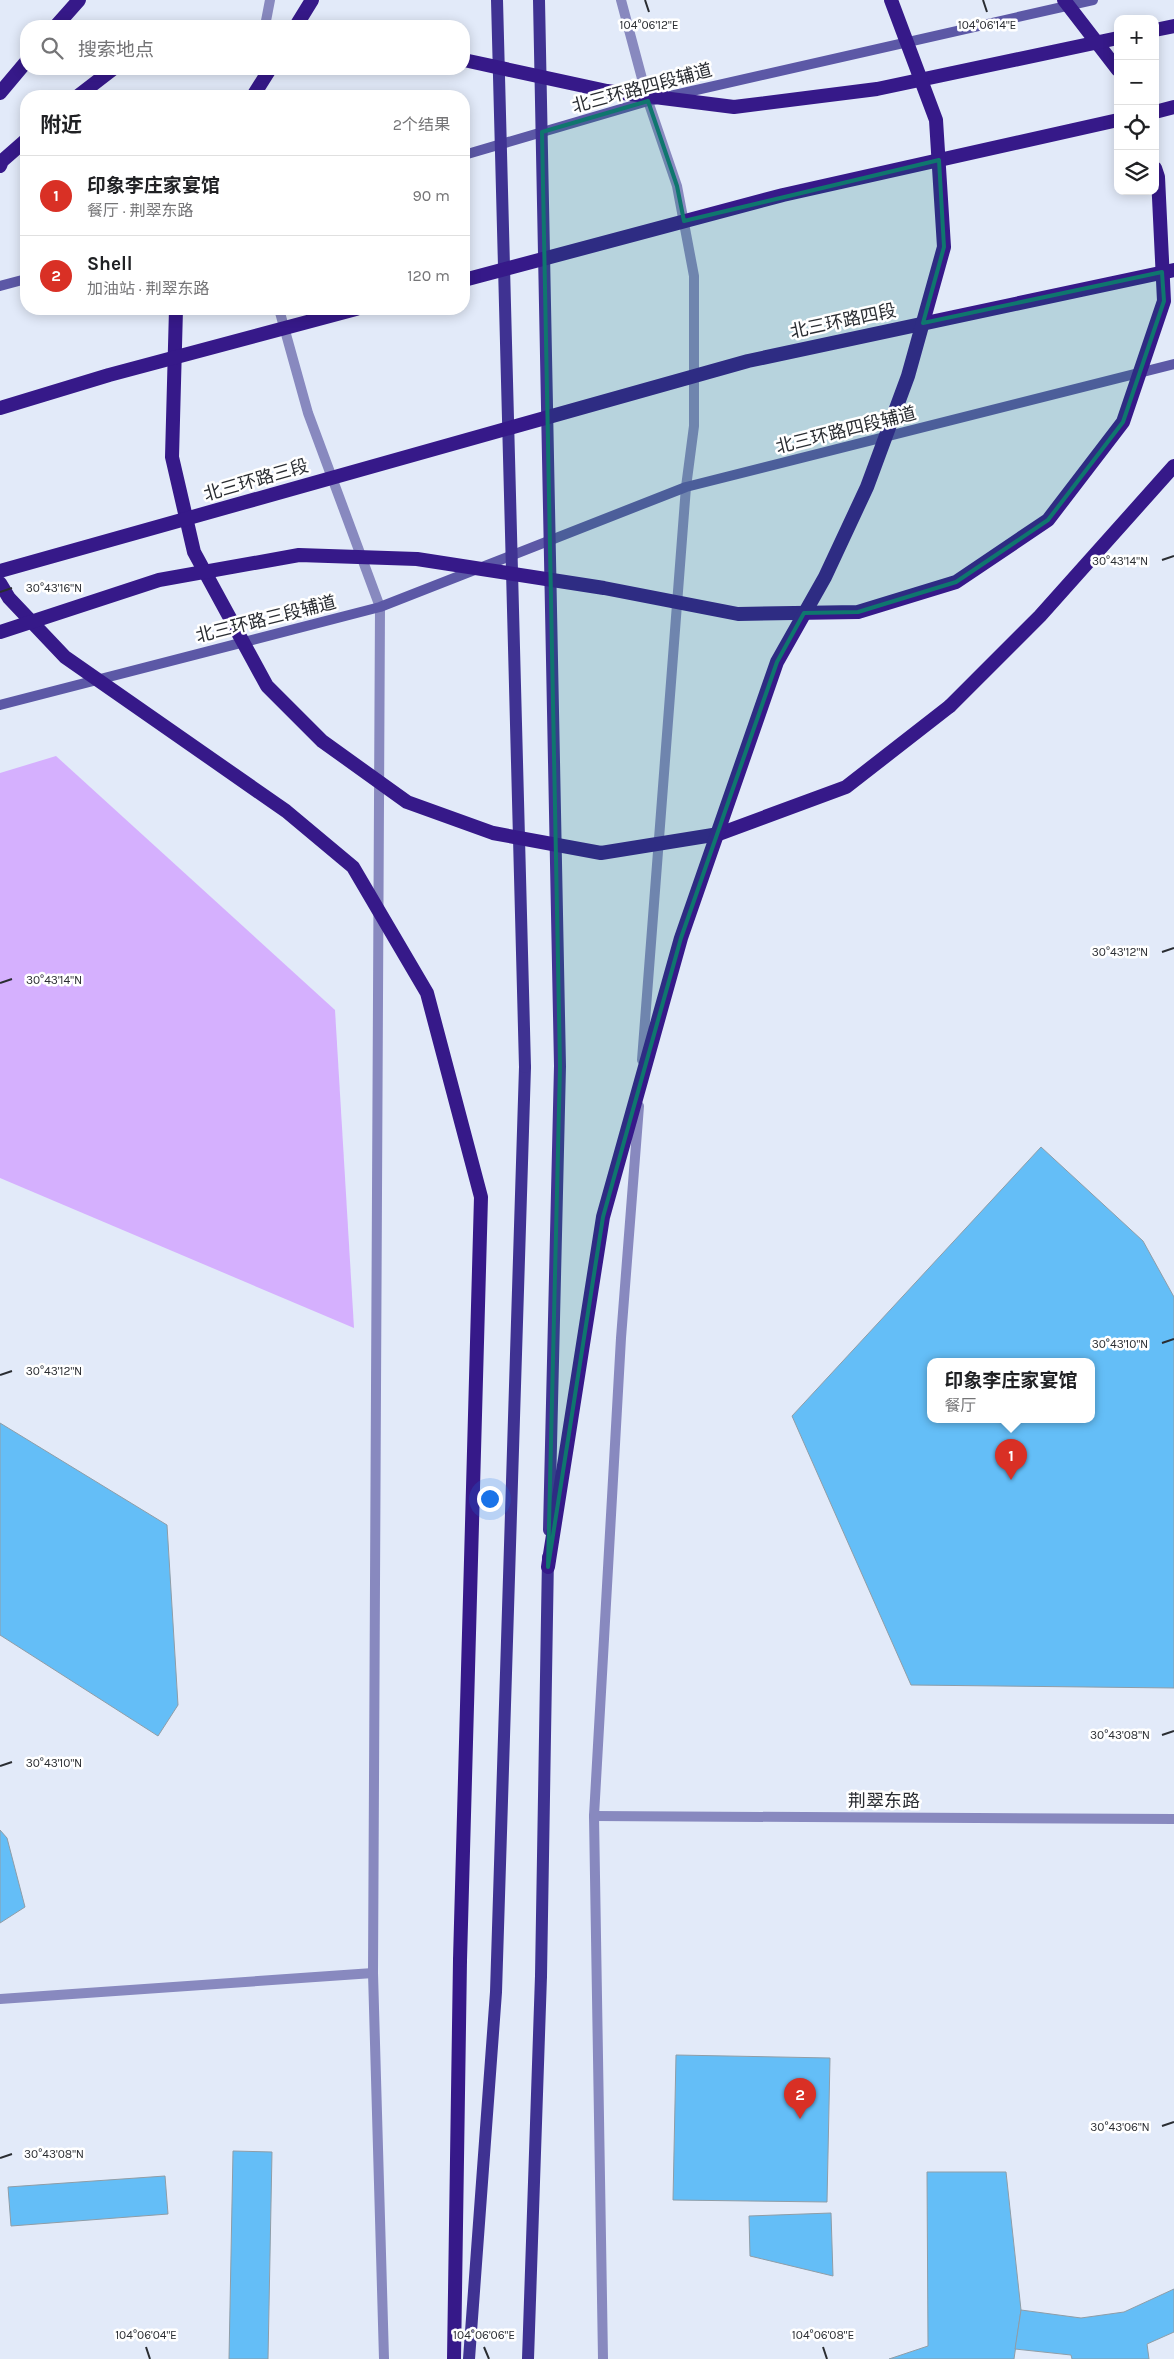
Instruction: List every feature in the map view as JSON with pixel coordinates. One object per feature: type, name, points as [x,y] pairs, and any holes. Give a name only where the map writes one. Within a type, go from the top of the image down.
[{"type":"highway","points":[[61,20],[79,0]]},
{"type":"highway","points":[[300,20],[312,0]]},
{"type":"highway","points":[[548,1566],[603,1218],[681,938],[777,662],[825,577],[867,487],[908,376],[944,247],[936,120],[891,0]]},
{"type":"highway","points":[[1064,0],[1114,65]]},
{"type":"highway","points":[[1159,29],[1174,26]]},
{"type":"highway","points":[[470,61],[607,91],[734,107],[877,90],[1114,39]]},
{"type":"highway","points":[[0,93],[20,69]]},
{"type":"highway","points":[[86,90],[105,75]]},
{"type":"highway","points":[[257,90],[266,75]]},
{"type":"highway","points":[[1159,111],[1174,107]]},
{"type":"highway","points":[[470,278],[783,195],[1114,121]]},
{"type":"highway","points":[[0,166],[2,161],[20,145]]},
{"type":"highway","points":[[0,632],[159,580],[299,555],[417,559],[604,588],[738,614],[858,612],[956,582],[1048,520],[1123,422],[1164,301],[1159,195]]},
{"type":"highway","name":"北三环路四段","points":[[523,424],[748,360],[1174,270]]},
{"type":"highway","points":[[176,315],[172,457],[194,552],[267,686],[322,741],[407,802],[493,833],[601,853],[719,834],[846,787],[950,706],[1040,616],[1174,466]]},
{"type":"highway","points":[[0,408],[109,375],[334,315]]},
{"type":"highway","name":"北三环路三段","points":[[0,571],[523,424]]},
{"type":"highway","points":[[0,583],[9,598],[65,657],[286,811],[353,867],[427,993],[481,1197],[460,1960],[454,2359]]},
{"type":"main road","points":[[469,2359],[496,1992],[524,1067],[498,0]]},
{"type":"main road","points":[[528,2359],[541,1976],[548,1566],[560,1066],[539,0]]},
{"type":"main road","name":"北三环路四段辅道","points":[[470,153],[648,100],[1093,0]]},
{"type":"main road","points":[[0,286],[20,281]]},
{"type":"main road","name":"北三环路四段辅道","points":[[533,547],[686,487],[1174,364]]},
{"type":"main road","name":"北三环路三段辅道","points":[[0,705],[380,607],[533,547]]},
{"type":"street","points":[[266,20],[270,0]]},
{"type":"street","points":[[603,2359],[594,1816],[621,1338],[686,487],[694,426],[694,276],[677,186],[648,100],[621,0]]},
{"type":"street","points":[[259,75],[260,90]]},
{"type":"street","points":[[281,315],[308,413],[380,607],[373,1973],[384,2359]]},
{"type":"street","name":"荆翠东路","points":[[594,1816],[1174,1819]]},
{"type":"street","points":[[0,1999],[373,1973]]},
{"type":"highlighted area","points":[[648,101],[677,186],[684,221],[939,160],[944,247],[923,323],[1162,272],[1164,301],[1123,422],[1048,520],[956,582],[858,612],[804,613],[777,662],[681,938],[603,1217],[548,1567],[560,1066],[542,132]]},
{"type":"shaded area","points":[[56,756],[335,1010],[354,1328],[0,1178],[0,773]]},
{"type":"building","points":[[1041,1147],[1143,1241],[1174,1297],[1174,1688],[911,1685],[792,1416]]},
{"type":"building","points":[[0,1423],[167,1525],[178,1705],[158,1736],[0,1635]]},
{"type":"building","points":[[0,1830],[7,1838],[25,1907],[0,1923]]},
{"type":"building","points":[[676,2055],[830,2058],[827,2202],[673,2200]]},
{"type":"building","points":[[233,2151],[272,2152],[268,2359],[229,2359]]},
{"type":"building","points":[[927,2172],[1006,2172],[1021,2310],[1014,2359],[889,2359],[928,2346]]},
{"type":"building","points":[[165,2176],[168,2214],[11,2226],[8,2187]]},
{"type":"building","points":[[831,2213],[833,2276],[750,2256],[749,2216]]},
{"type":"building","points":[[1174,2289],[1174,2332],[1147,2344],[1149,2359],[1072,2359],[1071,2355],[1015,2349],[1021,2310],[1081,2318],[1124,2312]]},
{"type":"place","name":"印象李庄家宴馆","points":[[1011,1480]]},
{"type":"place","name":"Shell","points":[[800,2119]]}]
